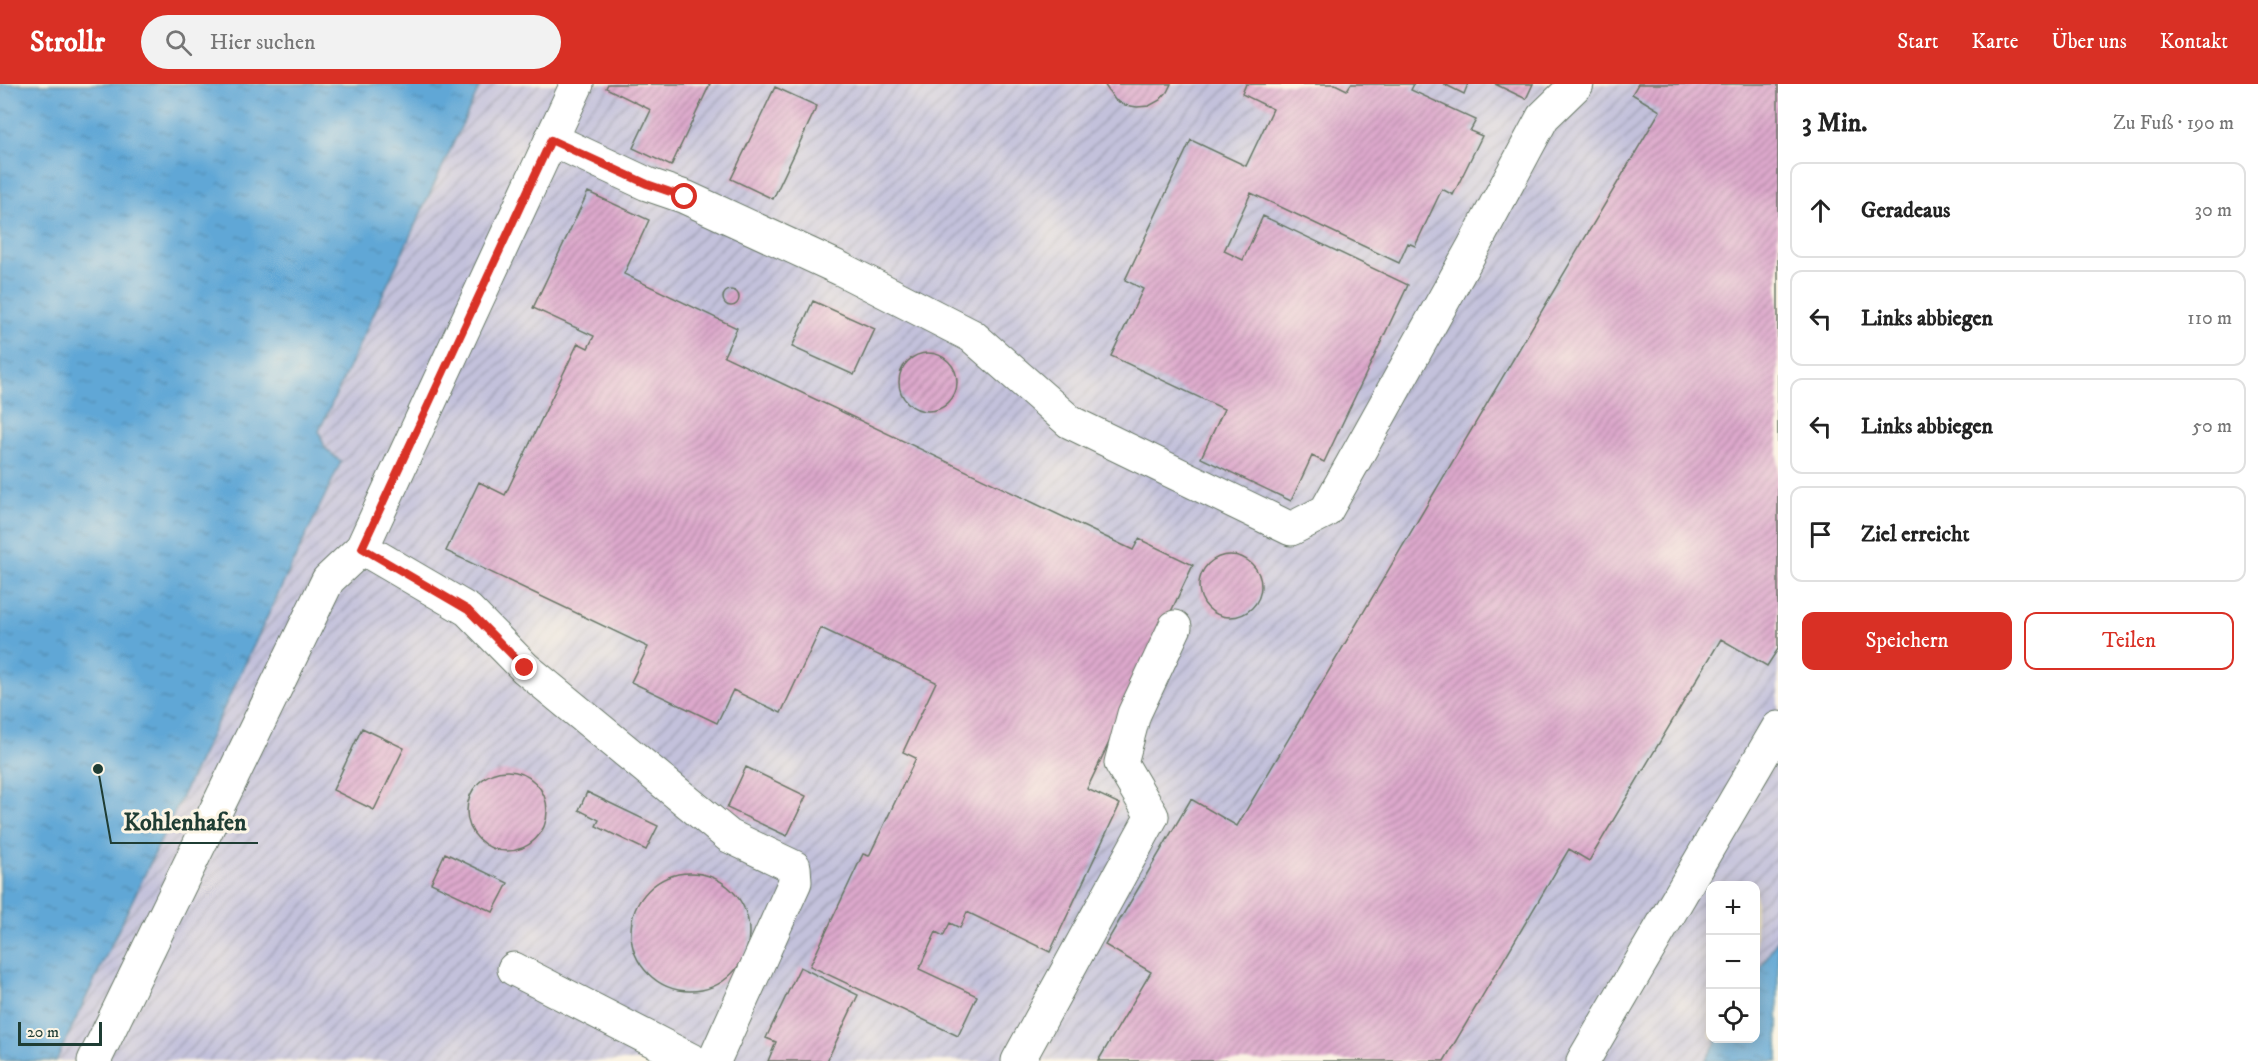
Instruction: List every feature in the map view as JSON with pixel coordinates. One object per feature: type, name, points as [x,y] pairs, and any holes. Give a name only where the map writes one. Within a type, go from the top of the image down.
[{"type":"lane","points":[[94,1061],[328,580],[362,548],[577,84]]},
{"type":"lane","points":[[551,140],[647,184],[685,197],[841,269],[972,336],[1070,422],[1291,529],[1326,511],[1543,117],[1577,84]]},
{"type":"lane","points":[[362,548],[468,610],[525,668],[729,836],[794,867],[795,882],[714,1061]]},
{"type":"lane","points":[[1018,1061],[1152,816],[1121,763],[1134,714],[1175,627]]},
{"type":"lane","points":[[1583,1061],[1778,728]]},
{"type":"lane","points":[[514,969],[693,1061]]},
{"type":"shaded area","points":[[481,84],[1778,84],[1778,938],[1760,969],[1760,881],[1706,881],[1706,1043],[1716,1043],[1705,1061],[56,1061],[341,462],[325,448],[319,431]]},
{"type":"water","points":[[0,84],[481,84],[319,431],[325,448],[341,462],[56,1061],[0,1061]]},
{"type":"water","points":[[1778,938],[1778,1061],[1705,1061],[1716,1043],[1760,1043],[1760,969]]},
{"type":"building","points":[[608,84],[710,84],[671,166],[633,148],[651,110],[606,88]]},
{"type":"building","points":[[1104,84],[1171,84],[1160,100],[1149,106],[1137,107],[1115,100]]},
{"type":"building","points":[[1246,84],[1335,84],[1347,90],[1351,84],[1414,84],[1411,90],[1476,120],[1470,131],[1482,136],[1453,195],[1442,189],[1415,246],[1408,243],[1399,263],[1251,193],[1224,251],[1243,260],[1263,216],[1408,285],[1324,462],[1312,456],[1291,501],[1201,458],[1224,409],[1111,356],[1143,289],[1125,280],[1191,140],[1246,166],[1273,109],[1242,94]]},
{"type":"building","points":[[1444,84],[1468,84],[1464,94]]},
{"type":"building","points":[[1495,84],[1533,84],[1526,99]]},
{"type":"building","points":[[1638,84],[1778,84],[1778,649],[1767,666],[1721,639],[1589,861],[1569,849],[1444,1061],[1098,1061],[1151,972],[1105,945],[1191,799],[1237,826],[1660,111],[1632,94]]},
{"type":"building","points":[[775,87],[817,106],[773,199],[731,179]]},
{"type":"building","points":[[588,192],[649,220],[624,274],[737,328],[724,356],[1133,550],[1139,539],[1193,565],[1087,789],[1120,804],[1050,952],[967,912],[960,928],[950,923],[943,936],[936,932],[919,969],[977,996],[958,1036],[810,966],[863,854],[869,856],[916,758],[903,752],[936,682],[821,628],[781,713],[733,690],[717,723],[631,682],[648,647],[446,551],[479,482],[505,495],[578,343],[588,348],[594,336],[533,308]]},
{"type":"building","points":[[731,290],[737,292],[739,298],[737,304],[731,306],[725,304],[723,298],[725,292]]},
{"type":"building","points":[[813,301],[875,329],[854,375],[792,347]]},
{"type":"building","points":[[928,353],[939,355],[952,366],[957,382],[955,393],[944,406],[928,411],[917,409],[904,398],[899,382],[901,371],[912,358]]},
{"type":"building","points":[[1230,555],[1242,557],[1252,564],[1259,574],[1261,586],[1259,598],[1252,608],[1242,615],[1230,617],[1218,615],[1208,608],[1201,598],[1199,586],[1201,574],[1208,564],[1218,557]]},
{"type":"building","points":[[362,728],[404,748],[374,810],[333,790]]},
{"type":"building","points":[[746,767],[806,796],[787,836],[727,808]]},
{"type":"building","points":[[507,771],[522,774],[535,783],[544,796],[547,811],[544,826],[535,839],[522,848],[507,851],[492,848],[479,839],[470,826],[467,811],[470,796],[479,783],[492,774]]},
{"type":"building","points":[[587,792],[658,826],[646,850],[596,826],[599,820],[579,810]]},
{"type":"building","points":[[445,853],[508,883],[493,912],[431,883]]},
{"type":"building","points":[[690,873],[712,878],[732,890],[744,910],[749,932],[744,954],[732,974],[712,986],[690,991],[668,986],[648,974],[636,954],[631,932],[636,910],[648,890],[668,878]]},
{"type":"building","points":[[800,967],[858,995],[827,1061],[768,1061],[776,1042],[766,1038]]},
{"type":"place","name":"Kohlenhafen","points":[[98,769]]},
{"type":"route","points":[[525,668],[468,610],[362,548],[551,140],[647,184],[685,197]]}]
